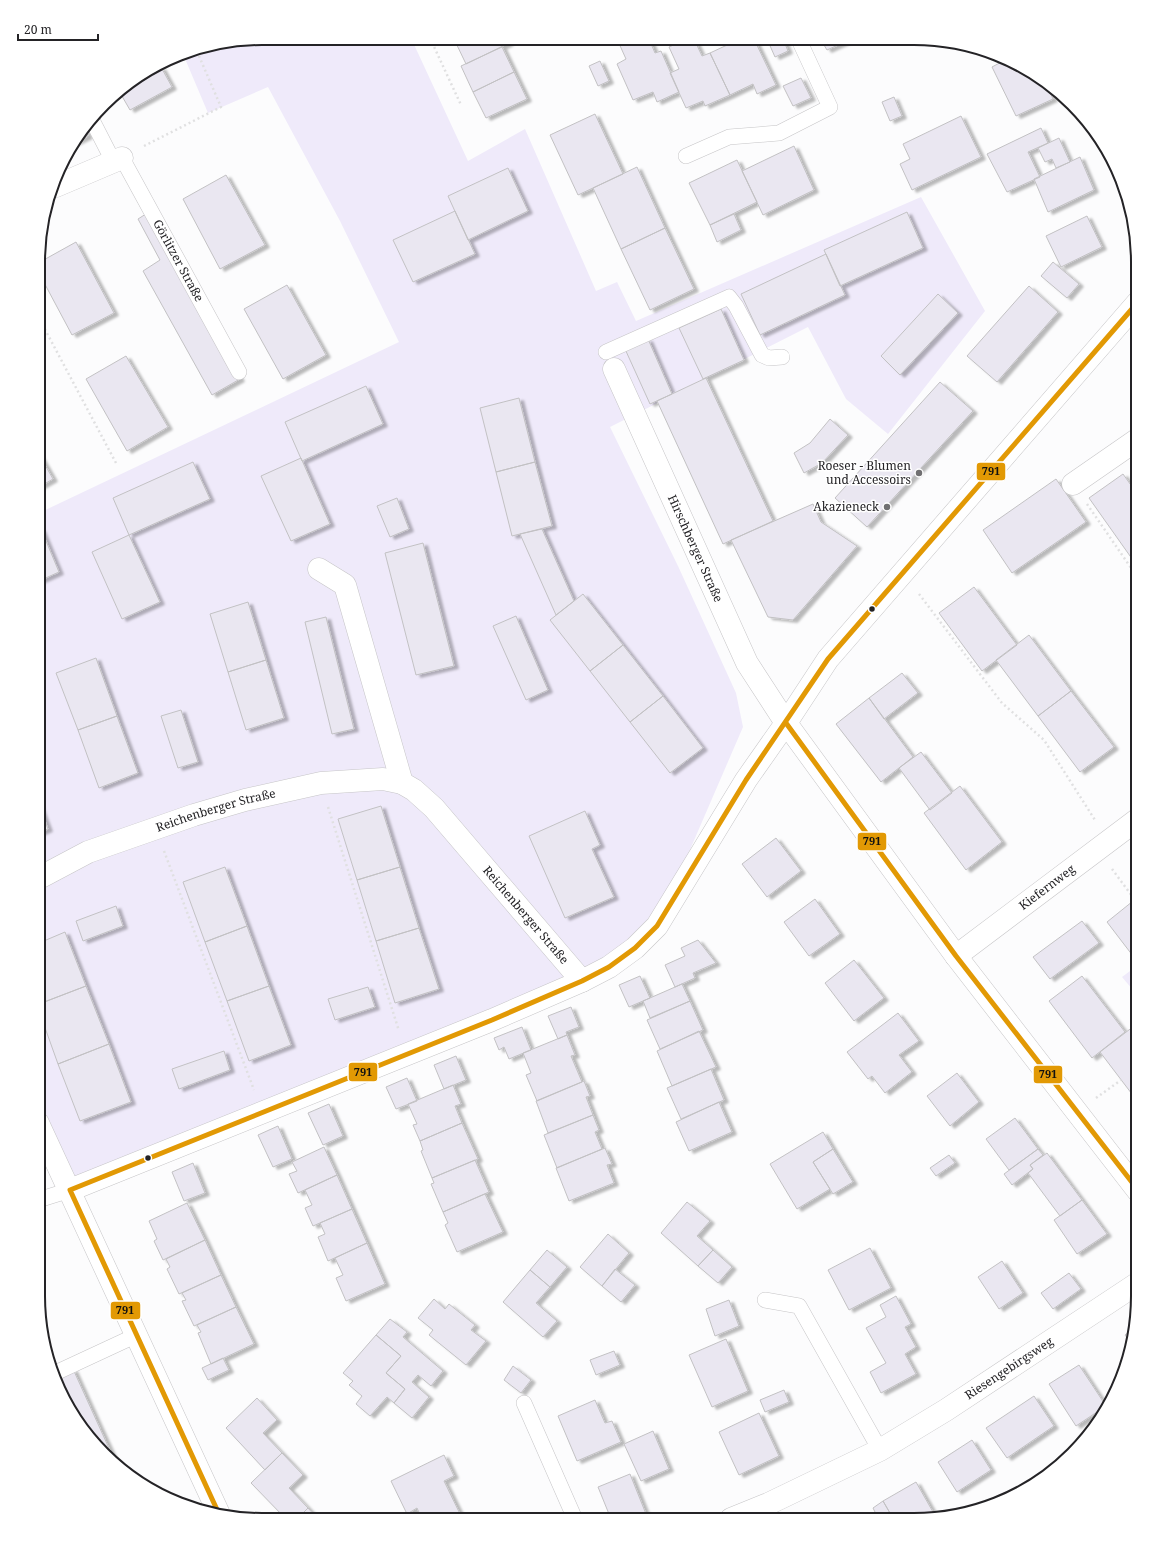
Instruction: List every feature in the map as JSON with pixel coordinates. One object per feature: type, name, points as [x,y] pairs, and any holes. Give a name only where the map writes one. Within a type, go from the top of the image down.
[{"type":"street","points":[[60,184],[118,159]]},
{"type":"street","points":[[70,1190],[492,1020],[582,981],[609,967],[635,948],[657,926],[746,780],[786,724],[828,659],[1131,310]]},
{"type":"street","name":"Hirschberger Straße","points":[[610,360],[747,663],[786,724],[956,956],[1131,1182]]},
{"type":"street","points":[[1073,484],[1131,444]]},
{"type":"street","points":[[319,569],[345,585],[402,782]]},
{"type":"street","name":"Reichenberger Straße","points":[[45,875],[88,852],[194,815],[245,800],[321,783],[383,779],[402,782],[414,790],[434,808],[582,981]]},
{"type":"street","name":"Kiefernweg","points":[[956,956],[1131,824]]},
{"type":"street","points":[[45,1138],[216,1508]]},
{"type":"street","name":"Riesengebirgsweg","points":[[772,1512],[946,1410],[1131,1288]]},
{"type":"lane","points":[[686,156],[730,137],[779,134],[830,107],[801,45]]},
{"type":"lane","name":"Görlitzer Straße","points":[[95,124],[118,159],[239,372]]},
{"type":"lane","points":[[610,360],[729,297],[736,306],[762,355],[769,358],[782,357]]},
{"type":"lane","points":[[45,1198],[70,1190]]},
{"type":"lane","points":[[765,1300],[799,1306],[880,1450]]},
{"type":"lane","points":[[59,1371],[137,1335]]},
{"type":"lane","points":[[524,1403],[572,1513]]},
{"type":"path","points":[[433,45],[461,105]]},
{"type":"path","points":[[118,159],[221,107],[198,55]]},
{"type":"path","points":[[45,329],[116,463]]},
{"type":"path","points":[[1073,484],[1131,568]]},
{"type":"path","points":[[903,573],[1002,704],[1044,740],[1131,893]]},
{"type":"path","points":[[331,815],[396,1021]]},
{"type":"path","points":[[165,856],[263,1113]]},
{"type":"path","points":[[1077,1112],[1121,1080]]},
{"type":"shaded area","points":[[248,45],[414,45],[468,161],[525,129],[596,291],[617,282],[636,321],[921,197],[985,311],[888,434],[846,399],[808,327],[610,427],[678,566],[736,693],[743,727],[657,926],[635,948],[70,1190],[45,1137],[45,510],[399,342],[340,221],[268,87],[208,113],[185,60],[206,52]]},
{"type":"shaded area","points":[[1131,970],[1131,988],[1122,977]]},
{"type":"building","points":[[457,45],[505,45],[466,64]]},
{"type":"building","points":[[620,45],[652,45],[655,53],[661,51],[679,92],[657,102],[653,92],[633,100],[617,64],[626,59]]},
{"type":"building","points":[[674,45],[697,45],[702,56],[710,53],[730,95],[705,106],[703,101],[686,108],[670,73],[679,69],[669,47]]},
{"type":"building","points":[[727,45],[757,45],[776,85],[757,94],[753,84],[730,95],[710,53]]},
{"type":"building","points":[[770,45],[786,45],[788,51],[775,57]]},
{"type":"building","points":[[824,45],[838,45],[827,50]]},
{"type":"building","points":[[502,47],[514,72],[473,92],[461,66]]},
{"type":"building","points":[[600,61],[609,81],[598,86],[589,66]]},
{"type":"building","points":[[1000,63],[1010,67],[1046,90],[1051,94],[1053,99],[1016,116],[992,67]]},
{"type":"building","points":[[162,69],[172,87],[130,110],[122,96]]},
{"type":"building","points":[[514,72],[527,99],[486,118],[473,92]]},
{"type":"building","points":[[801,78],[811,98],[793,106],[783,86]]},
{"type":"building","points":[[894,97],[902,116],[890,121],[882,102]]},
{"type":"building","points":[[595,114],[623,174],[578,195],[550,135]]},
{"type":"building","points":[[961,116],[981,157],[912,190],[900,164],[910,159],[903,144]]},
{"type":"building","points":[[1041,128],[1048,143],[1028,152],[1040,177],[1007,192],[987,154]]},
{"type":"building","points":[[1059,138],[1070,162],[1056,168],[1052,159],[1045,162],[1038,148]]},
{"type":"building","points":[[794,146],[814,190],[763,215],[742,171]]},
{"type":"building","points":[[1080,157],[1094,190],[1048,212],[1034,179]]},
{"type":"building","points":[[737,160],[757,202],[710,225],[689,183]]},
{"type":"building","points":[[637,167],[665,228],[621,249],[593,188]]},
{"type":"building","points":[[508,168],[528,211],[468,240],[448,196]]},
{"type":"building","points":[[226,175],[265,245],[220,269],[183,199]]},
{"type":"building","points":[[455,211],[475,254],[413,282],[393,240]]},
{"type":"building","points":[[149,212],[240,379],[212,395],[143,271],[160,260],[138,219]]},
{"type":"building","points":[[907,212],[923,248],[840,286],[824,250]]},
{"type":"building","points":[[734,214],[741,230],[717,242],[710,225]]},
{"type":"building","points":[[1087,216],[1102,247],[1061,267],[1046,236]]},
{"type":"building","points":[[665,228],[694,289],[650,310],[621,249]]},
{"type":"building","points":[[76,242],[114,313],[72,335],[45,284],[45,259]]},
{"type":"building","points":[[826,254],[845,295],[760,335],[741,294]]},
{"type":"building","points":[[1053,262],[1079,284],[1067,298],[1041,276]]},
{"type":"building","points":[[287,285],[326,355],[283,379],[244,309]]},
{"type":"building","points":[[1029,286],[1058,312],[997,382],[967,356]]},
{"type":"building","points":[[938,294],[958,313],[900,375],[881,356]]},
{"type":"building","points":[[721,309],[744,360],[703,379],[679,328]]},
{"type":"building","points":[[648,339],[672,394],[650,404],[625,349]]},
{"type":"building","points":[[126,356],[168,427],[127,451],[86,379]]},
{"type":"building","points":[[706,378],[773,521],[723,544],[657,401]]},
{"type":"building","points":[[940,382],[973,411],[867,527],[835,498]]},
{"type":"building","points":[[366,386],[383,424],[302,461],[285,422]]},
{"type":"building","points":[[519,398],[535,462],[496,472],[480,408]]},
{"type":"building","points":[[830,419],[848,435],[822,463],[804,473],[794,453],[810,443]]},
{"type":"building","points":[[301,458],[330,524],[291,541],[261,476]]},
{"type":"building","points":[[193,462],[210,499],[129,535],[113,498]]},
{"type":"building","points":[[535,462],[552,526],[512,536],[496,472]]},
{"type":"building","points":[[45,465],[53,479],[45,484]]},
{"type":"building","points":[[1123,474],[1131,485],[1131,557],[1089,498]]},
{"type":"building","points":[[1056,479],[1086,522],[1012,573],[983,530]]},
{"type":"building","points":[[397,498],[409,529],[390,537],[377,506]]},
{"type":"building","points":[[813,504],[821,522],[857,546],[793,620],[768,617],[731,540]]},
{"type":"building","points":[[542,529],[574,601],[556,615],[520,534]]},
{"type":"building","points":[[129,535],[160,602],[122,619],[92,552]]},
{"type":"building","points":[[45,539],[59,572],[45,578]]},
{"type":"building","points":[[423,543],[454,666],[416,675],[385,553]]},
{"type":"building","points":[[974,587],[1017,645],[982,671],[939,613]]},
{"type":"building","points":[[583,594],[623,645],[590,671],[550,620]]},
{"type":"building","points":[[248,602],[266,660],[228,672],[210,614]]},
{"type":"building","points":[[516,616],[548,690],[526,700],[493,626]]},
{"type":"building","points":[[326,617],[354,729],[332,734],[305,622]]},
{"type":"building","points":[[1029,635],[1071,691],[1038,716],[996,660]]},
{"type":"building","points":[[623,645],[663,696],[630,722],[590,671]]},
{"type":"building","points":[[96,658],[117,716],[78,730],[56,673]]},
{"type":"building","points":[[266,660],[284,718],[246,730],[228,672]]},
{"type":"building","points":[[902,673],[918,693],[884,719],[869,698]]},
{"type":"building","points":[[1071,691],[1114,747],[1080,772],[1038,716]]},
{"type":"building","points":[[663,696],[703,748],[670,773],[630,722]]},
{"type":"building","points":[[869,698],[913,757],[881,782],[836,724]]},
{"type":"building","points":[[181,710],[198,762],[178,768],[161,716]]},
{"type":"building","points":[[117,716],[138,773],[99,788],[78,730]]},
{"type":"building","points":[[921,752],[952,793],[930,810],[899,768]]},
{"type":"building","points":[[960,786],[1002,842],[966,870],[924,813]]},
{"type":"building","points":[[381,806],[400,867],[357,880],[338,819]]},
{"type":"building","points":[[585,811],[600,845],[592,849],[614,897],[565,918],[529,836]]},
{"type":"building","points":[[45,821],[48,829],[45,830]]},
{"type":"building","points":[[776,838],[801,871],[767,897],[742,864]]},
{"type":"building","points":[[225,867],[247,926],[205,942],[183,882]]},
{"type":"building","points":[[400,867],[419,928],[376,941],[357,880]]},
{"type":"building","points":[[815,899],[840,934],[809,956],[784,922]]},
{"type":"building","points":[[1131,903],[1131,953],[1107,922]]},
{"type":"building","points":[[116,906],[123,926],[83,941],[76,921]]},
{"type":"building","points":[[1082,921],[1099,943],[1050,979],[1033,957]]},
{"type":"building","points":[[247,926],[269,986],[227,1001],[205,942]]},
{"type":"building","points":[[419,928],[439,989],[395,1003],[376,941]]},
{"type":"building","points":[[65,932],[86,986],[45,1002],[45,940]]},
{"type":"building","points":[[698,940],[716,963],[693,973],[695,978],[675,987],[665,965],[685,956],[681,948]]},
{"type":"building","points":[[854,960],[884,998],[854,1021],[825,983]]},
{"type":"building","points":[[640,976],[650,998],[629,1007],[619,985]]},
{"type":"building","points":[[1082,976],[1125,1032],[1092,1058],[1049,1001]]},
{"type":"building","points":[[682,984],[690,1001],[650,1018],[643,1001]]},
{"type":"building","points":[[86,986],[109,1044],[58,1064],[45,1028],[45,1002]]},
{"type":"building","points":[[269,986],[291,1045],[249,1061],[227,1001]]},
{"type":"building","points":[[368,987],[375,1007],[335,1020],[328,999]]},
{"type":"building","points":[[690,1001],[703,1030],[660,1049],[647,1020]]},
{"type":"building","points":[[571,1007],[579,1027],[566,1032],[567,1035],[558,1039],[548,1016]]},
{"type":"building","points":[[898,1013],[919,1041],[899,1055],[912,1072],[885,1093],[872,1076],[868,1079],[847,1052]]},
{"type":"building","points":[[522,1027],[531,1050],[509,1059],[504,1047],[499,1050],[494,1038]]},
{"type":"building","points":[[1131,1028],[1131,1093],[1100,1052]]},
{"type":"building","points":[[699,1031],[716,1067],[672,1086],[657,1051]]},
{"type":"building","points":[[567,1035],[575,1055],[571,1056],[582,1082],[537,1101],[526,1075],[531,1073],[523,1053]]},
{"type":"building","points":[[109,1044],[131,1102],[80,1121],[58,1064]]},
{"type":"building","points":[[224,1051],[230,1070],[179,1089],[172,1069]]},
{"type":"building","points":[[456,1056],[466,1080],[444,1089],[434,1065]]},
{"type":"building","points":[[711,1069],[724,1100],[681,1119],[667,1088]]},
{"type":"building","points":[[957,1073],[979,1102],[950,1126],[927,1096]]},
{"type":"building","points":[[407,1078],[417,1101],[396,1109],[386,1087]]},
{"type":"building","points":[[584,1081],[590,1096],[586,1097],[593,1115],[548,1133],[536,1101]]},
{"type":"building","points":[[453,1085],[461,1104],[455,1106],[462,1123],[420,1141],[413,1125],[417,1124],[408,1104]]},
{"type":"building","points":[[719,1102],[732,1132],[689,1151],[676,1122]]},
{"type":"building","points":[[329,1104],[343,1136],[323,1145],[308,1113]]},
{"type":"building","points":[[593,1115],[599,1130],[595,1132],[602,1149],[557,1168],[544,1135]]},
{"type":"building","points":[[1015,1118],[1038,1149],[1009,1170],[986,1139]]},
{"type":"building","points":[[462,1123],[478,1159],[432,1178],[421,1151],[423,1150],[420,1141]]},
{"type":"building","points":[[278,1126],[292,1159],[273,1167],[258,1135]]},
{"type":"building","points":[[823,1132],[833,1149],[813,1162],[830,1189],[797,1209],[770,1164]]},
{"type":"building","points":[[324,1147],[337,1175],[298,1193],[289,1174],[297,1171],[292,1162]]},
{"type":"building","points":[[605,1148],[612,1164],[607,1165],[614,1183],[569,1201],[556,1168]]},
{"type":"building","points":[[833,1149],[853,1182],[833,1194],[813,1162]]},
{"type":"building","points":[[1038,1149],[1043,1155],[1030,1165],[1033,1169],[1012,1185],[1004,1174]]},
{"type":"building","points":[[1047,1153],[1082,1200],[1060,1216],[1028,1173],[1033,1169],[1030,1165]]},
{"type":"building","points":[[949,1155],[955,1163],[936,1176],[930,1168]]},
{"type":"building","points":[[475,1160],[489,1192],[443,1212],[431,1184],[434,1183],[432,1178]]},
{"type":"building","points":[[193,1163],[205,1193],[184,1201],[172,1172]]},
{"type":"building","points":[[337,1175],[352,1209],[313,1226],[305,1208],[312,1205],[305,1190]]},
{"type":"building","points":[[485,1194],[503,1232],[457,1252],[445,1225],[448,1223],[443,1212]]},
{"type":"building","points":[[1082,1200],[1107,1234],[1077,1254],[1054,1220]]},
{"type":"building","points":[[687,1202],[710,1221],[697,1236],[713,1250],[698,1266],[661,1233]]},
{"type":"building","points":[[187,1203],[205,1240],[163,1260],[154,1241],[157,1239],[149,1221]]},
{"type":"building","points":[[352,1209],[367,1243],[328,1261],[318,1237],[325,1234],[320,1223]]},
{"type":"building","points":[[608,1234],[629,1253],[602,1286],[580,1267]]},
{"type":"building","points":[[205,1240],[221,1275],[179,1294],[167,1269],[170,1267],[166,1259]]},
{"type":"building","points":[[367,1243],[385,1284],[346,1301],[336,1278],[343,1275],[335,1258]]},
{"type":"building","points":[[870,1248],[891,1288],[849,1310],[828,1270]]},
{"type":"building","points":[[547,1250],[567,1267],[550,1287],[530,1270]]},
{"type":"building","points":[[713,1250],[732,1267],[718,1283],[698,1266]]},
{"type":"building","points":[[1002,1261],[1023,1293],[999,1309],[978,1277]]},
{"type":"building","points":[[615,1269],[635,1285],[621,1302],[602,1286]]},
{"type":"building","points":[[530,1270],[550,1287],[536,1303],[557,1321],[543,1337],[503,1302]]},
{"type":"building","points":[[1069,1273],[1081,1289],[1053,1309],[1041,1293]]},
{"type":"building","points":[[221,1275],[236,1307],[194,1326],[182,1301],[186,1300],[182,1293]]},
{"type":"building","points":[[896,1296],[911,1324],[905,1327],[916,1347],[905,1354],[916,1374],[881,1393],[870,1372],[886,1363],[866,1328],[886,1317],[880,1305]]},
{"type":"building","points":[[434,1299],[445,1309],[449,1304],[475,1325],[471,1330],[486,1341],[466,1365],[429,1335],[433,1330],[418,1318]]},
{"type":"building","points":[[729,1300],[739,1326],[715,1336],[706,1309]]},
{"type":"building","points":[[236,1307],[254,1344],[211,1364],[198,1333],[201,1332],[197,1325]]},
{"type":"building","points":[[390,1319],[407,1332],[403,1337],[443,1371],[431,1386],[418,1375],[412,1382],[429,1397],[412,1418],[394,1403],[405,1389],[386,1373],[401,1356],[376,1335]]},
{"type":"building","points":[[376,1335],[401,1356],[386,1373],[405,1389],[394,1403],[387,1397],[370,1416],[356,1404],[362,1396],[349,1385],[353,1381],[343,1373]]},
{"type":"building","points":[[726,1339],[748,1391],[712,1407],[689,1355]]},
{"type":"building","points":[[614,1351],[620,1365],[596,1375],[590,1360]]},
{"type":"building","points":[[223,1358],[229,1370],[208,1380],[202,1368]]},
{"type":"building","points":[[1079,1365],[1103,1402],[1096,1412],[1076,1426],[1049,1384]]},
{"type":"building","points":[[513,1366],[531,1380],[521,1393],[504,1380]]},
{"type":"building","points":[[73,1369],[110,1450],[90,1428],[74,1404],[67,1392],[61,1375]]},
{"type":"building","points":[[784,1390],[789,1402],[765,1412],[760,1400]]},
{"type":"building","points":[[1034,1396],[1054,1426],[1007,1458],[986,1428]]},
{"type":"building","points":[[257,1398],[277,1420],[263,1433],[282,1453],[265,1470],[226,1428]]},
{"type":"building","points":[[595,1400],[605,1423],[612,1421],[621,1442],[577,1461],[558,1416]]},
{"type":"building","points":[[759,1413],[779,1456],[739,1475],[719,1432]]},
{"type":"building","points":[[653,1431],[669,1469],[641,1481],[624,1444]]},
{"type":"building","points":[[972,1440],[991,1470],[957,1492],[938,1462]]},
{"type":"building","points":[[282,1453],[303,1475],[289,1488],[308,1508],[303,1513],[280,1513],[251,1483]]},
{"type":"building","points":[[444,1455],[454,1476],[444,1481],[460,1513],[419,1513],[417,1508],[407,1513],[391,1481]]},
{"type":"building","points":[[630,1474],[646,1513],[609,1513],[598,1487]]},
{"type":"building","points":[[916,1482],[933,1512],[890,1513],[883,1501]]},
{"type":"building","points":[[883,1501],[890,1513],[876,1513],[873,1508]]},
{"type":"building","points":[[308,1508],[312,1513],[303,1513]]},
{"type":"transit line","name":"791","points":[[216,1508],[70,1190],[492,1020],[582,981],[609,967],[635,948],[657,926],[746,780],[828,659],[1131,310]]},
{"type":"transit line","name":"791","points":[[786,723],[956,956],[1131,1181]]},
{"type":"place","name":"Roeser - Blumen und Accessoirs","points":[[919,473]]},
{"type":"place","name":"Akazieneck","points":[[887,507]]}]
